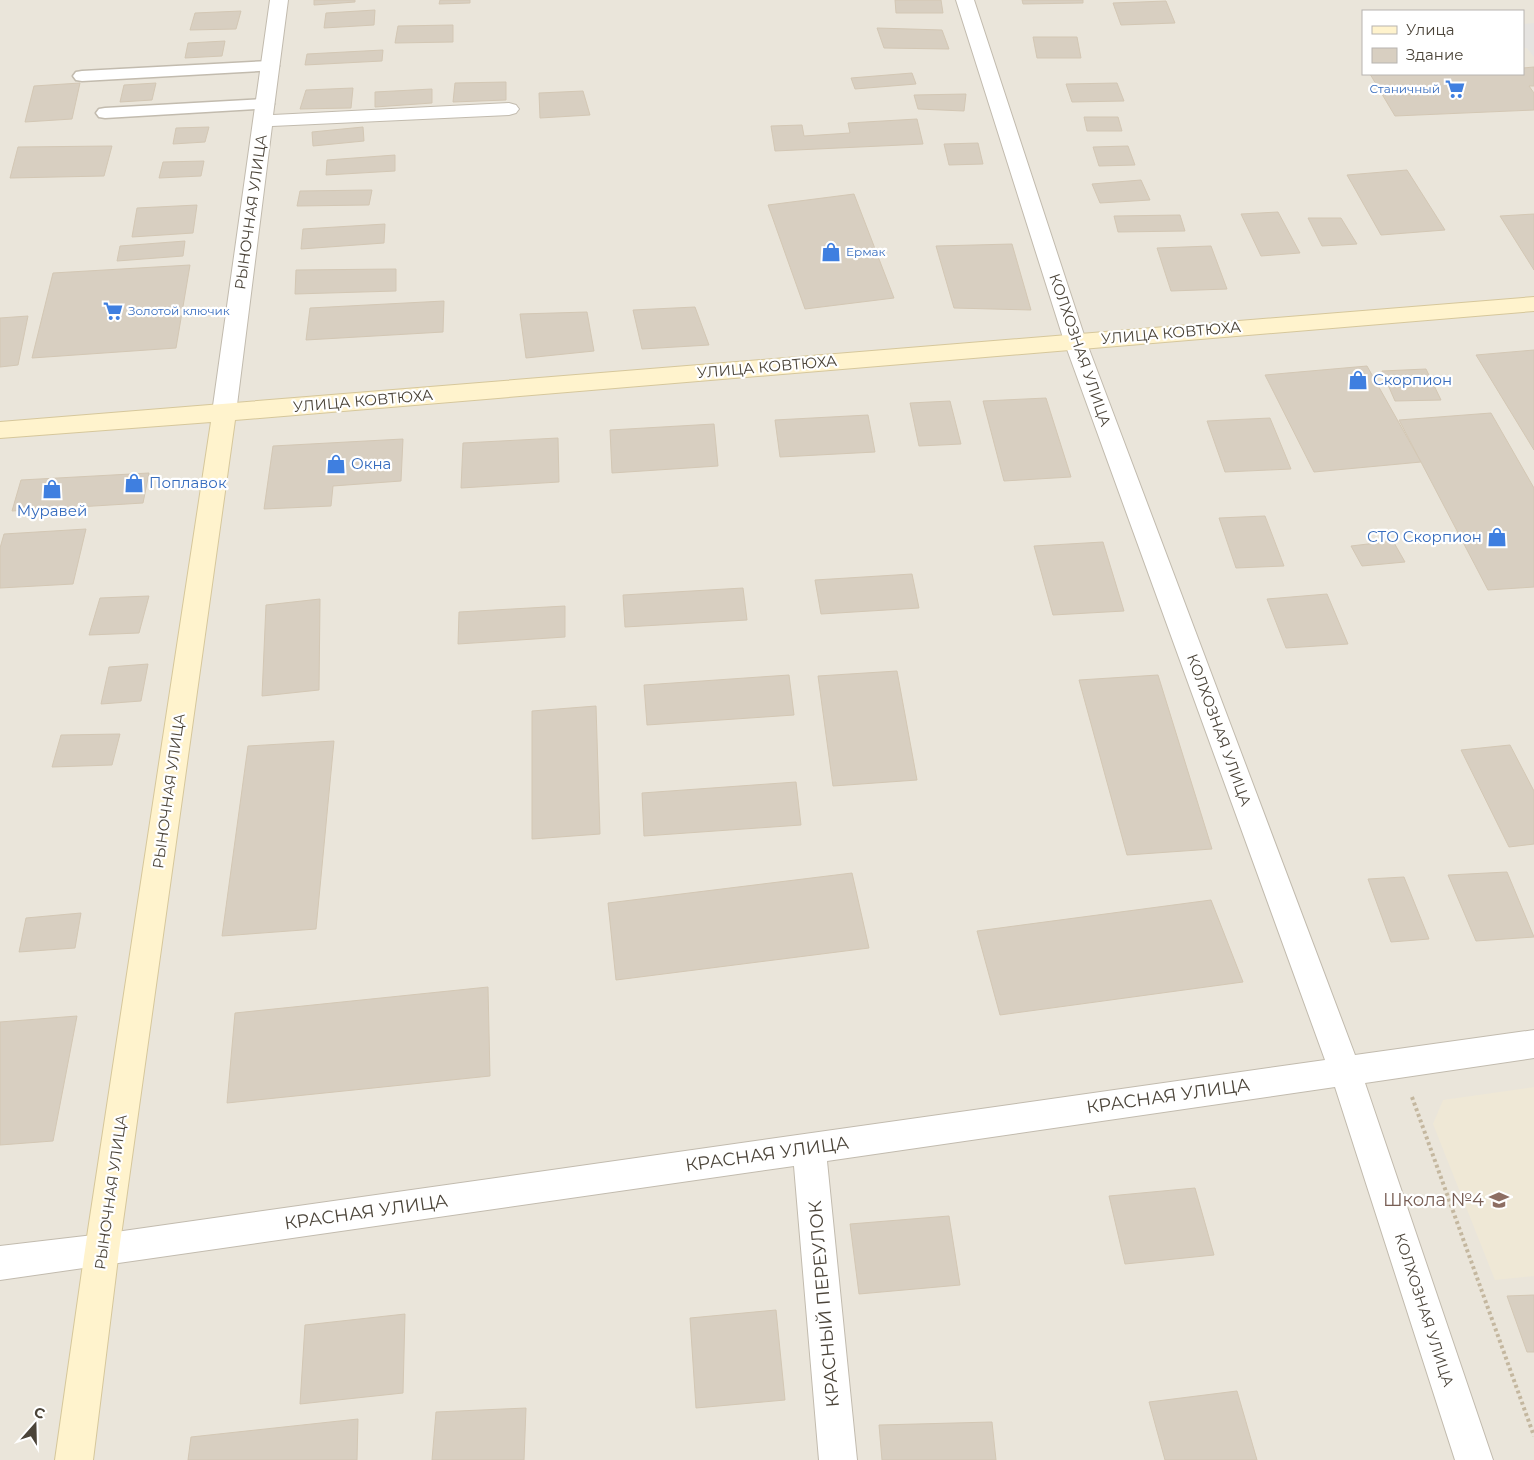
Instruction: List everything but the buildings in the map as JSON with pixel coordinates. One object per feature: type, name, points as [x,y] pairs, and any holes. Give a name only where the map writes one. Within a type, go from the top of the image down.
[{"type":"main road","name":"УЛИЦА КОВТЮХА","points":[[0,430],[1534,304]]},
{"type":"main road","name":"РЫНОЧНАЯ УЛИЦА","points":[[74,1460],[102,1250],[224,413]]},
{"type":"street","name":"РЫНОЧНАЯ УЛИЦА","points":[[224,413],[279,0]]},
{"type":"street","name":"КОЛХОЗНАЯ УЛИЦА","points":[[966,0],[1075,341],[1345,1070],[1474,1460]]},
{"type":"street","name":"РЫНОЧНАЯ УЛИЦА","points":[[264,113],[509,109]]},
{"type":"street","name":"КРАСНАЯ УЛИЦА","points":[[0,1263],[102,1250],[1534,1044]]},
{"type":"street","name":"КРАСНЫЙ ПЕРЕУЛОК","points":[[809,1148],[838,1460]]},
{"type":"lane","points":[[82,76],[270,66]]},
{"type":"lane","points":[[104,113],[264,113]]},
{"type":"path","points":[[1400,1063],[1534,1436]]},
{"type":"shaded area","points":[[0,0],[1534,0],[1534,1460],[0,1460]]},
{"type":"shaded area","points":[[1534,23],[1534,57],[1527,48],[1524,48],[1524,24]]},
{"type":"shaded area","name":"Школа №4","points":[[1534,1087],[1534,1276],[1495,1280],[1433,1124],[1443,1100]]},
{"type":"place","name":"Станичный","points":[[1455,89]]},
{"type":"place","name":"Ермак","points":[[831,252]]},
{"type":"place","name":"Золотой ключик","points":[[113,311]]},
{"type":"place","name":"Скорпион","points":[[1358,380]]},
{"type":"place","name":"Окна","points":[[336,464]]},
{"type":"place","name":"Поплавок","points":[[134,483]]},
{"type":"place","name":"Муравей","points":[[52,489]]},
{"type":"place","name":"СТО Скорпион","points":[[1497,537]]},
{"type":"place","name":"Школа №4","points":[[1499,1200]]}]
